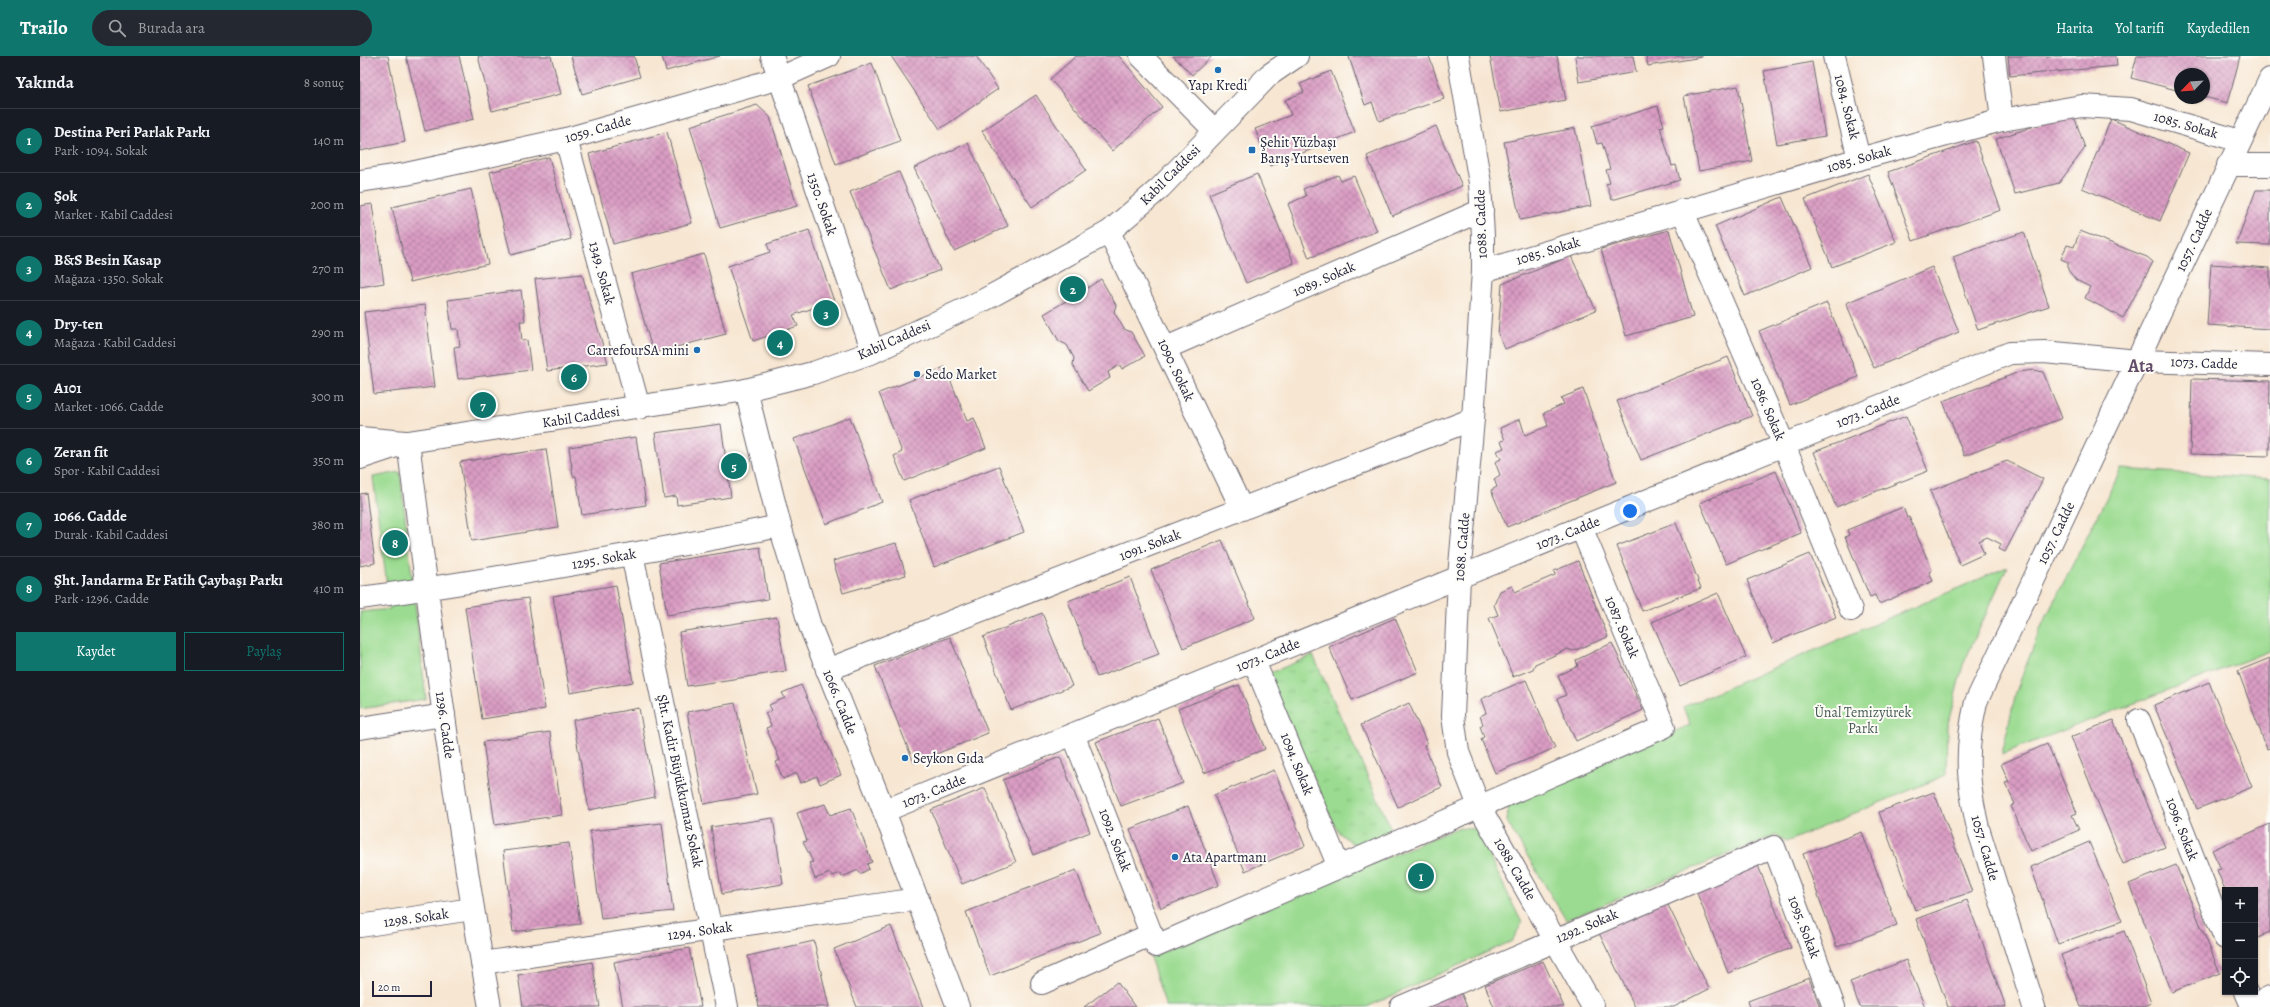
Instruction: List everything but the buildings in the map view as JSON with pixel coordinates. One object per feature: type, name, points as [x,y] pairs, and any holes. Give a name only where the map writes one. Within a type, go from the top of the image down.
[{"type":"street","name":"1350. Sokak","points":[[772,56],[872,352]]},
{"type":"street","name":"1059. Cadde","points":[[360,181],[406,174],[566,139],[780,78],[829,56]]},
{"type":"street","points":[[1141,56],[1214,130]]},
{"type":"street","name":"Kabil Caddesi","points":[[360,458],[408,442],[638,408],[746,390],[813,373],[872,352],[984,300],[1110,232],[1160,188],[1214,130],[1269,75],[1297,56]]},
{"type":"street","name":"1088. Cadde","points":[[1458,56],[1480,183],[1483,270],[1473,419],[1459,577],[1453,716],[1458,752],[1480,806],[1593,1007]]},
{"type":"street","name":"1084. Sokak","points":[[1834,56],[1859,159]]},
{"type":"street","points":[[1994,56],[2002,120]]},
{"type":"street","name":"1057. Cadde","points":[[2034,1007],[1978,828],[1971,798],[1968,766],[1969,734],[1976,702],[2138,361],[2228,165],[2270,79]]},
{"type":"street","name":"1085. Sokak","points":[[1483,270],[1682,210],[1859,159],[2002,120],[2082,106],[2131,109],[2240,141]]},
{"type":"street","name":"1349. Sokak","points":[[566,139],[638,408]]},
{"type":"street","points":[[2228,165],[2270,165]]},
{"type":"street","name":"1089. Sokak","points":[[1166,348],[1482,210]]},
{"type":"street","name":"1086. Sokak","points":[[1682,210],[1784,445],[1852,610]]},
{"type":"street","name":"1090. Sokak","points":[[1110,232],[1242,509]]},
{"type":"street","name":"1073. Cadde","points":[[884,811],[2010,353],[2079,354],[2138,361],[2270,365]]},
{"type":"street","name":"1066. Cadde","points":[[746,390],[780,526],[808,619],[884,811],[958,1007]]},
{"type":"street","name":"1091. Sokak","points":[[827,670],[1473,419]]},
{"type":"street","name":"Kabil Caddesi","points":[[360,438],[408,442]]},
{"type":"street","name":"1296. Cadde","points":[[408,442],[444,716],[472,909],[490,1007]]},
{"type":"street","name":"1295. Sokak","points":[[360,598],[427,589],[632,554],[780,526]]},
{"type":"street","name":"1087. Sokak","points":[[1480,806],[1664,727],[1581,527]]},
{"type":"street","name":"Şht. Kadir Büyükkızmaz Sokak","points":[[632,554],[727,1007]]},
{"type":"street","name":"1094. Sokak","points":[[1254,661],[1339,867]]},
{"type":"street","points":[[360,728],[444,716]]},
{"type":"street","name":"1096. Sokak","points":[[2139,720],[2222,930]]},
{"type":"street","name":"1092. Sokak","points":[[1073,734],[1154,940]]},
{"type":"street","points":[[1042,983],[1339,867],[1480,806]]},
{"type":"street","name":"1292. Sokak","points":[[1400,1007],[1555,939],[1774,847]]},
{"type":"street","name":"1095. Sokak","points":[[1774,847],[1834,1007]]},
{"type":"street","name":"1294. Sokak","points":[[482,964],[918,899]]},
{"type":"street","name":"1298. Sokak","points":[[360,926],[472,909]]},
{"type":"green space","points":[[2121,469],[2270,479],[2270,651],[2002,754],[2016,692],[2040,629]]},
{"type":"green space","points":[[400,472],[426,699],[360,709],[360,612],[390,609],[373,477]]},
{"type":"green space","name":"Ünal Temizyürek Parkı","points":[[2007,567],[1963,665],[1947,727],[1946,775],[1786,842],[1776,835],[1566,920],[1507,822],[1509,800],[1690,725],[1683,707]]},
{"type":"green space","points":[[1313,655],[1392,831],[1364,843],[1353,844],[1338,832],[1268,674]]},
{"type":"green space","points":[[1457,828],[1476,829],[1522,923],[1512,941],[1367,1007],[1166,1007],[1150,957]]},
{"type":"place","name":"Yapı Kredi","points":[[1218,70]]},
{"type":"place","name":"Şehit Yüzbaşı Barış Yurtseven","points":[[1252,150]]},
{"type":"place","name":"Şok","points":[[1073,289]]},
{"type":"place","name":"B&S Besin Kasap","points":[[826,313]]},
{"type":"place","name":"Dry-ten","points":[[780,343]]},
{"type":"place","name":"CarrefourSA mini","points":[[697,350]]},
{"type":"place","name":"Sedo Market","points":[[917,374]]},
{"type":"place","name":"Zeran fit","points":[[574,377]]},
{"type":"place","name":"1066. Cadde","points":[[483,405]]},
{"type":"place","name":"A101","points":[[734,466]]},
{"type":"place","name":"Şht. Jandarma Er Fatih Çaybaşı Parkı","points":[[395,543]]},
{"type":"place","name":"Seykon Gıda","points":[[905,758]]},
{"type":"place","name":"Ata Apartmanı","points":[[1175,857]]},
{"type":"place","name":"Destina Peri Parlak Parkı","points":[[1421,876]]},
{"type":"district","name":"Ata","points":[[2141,366]]}]
